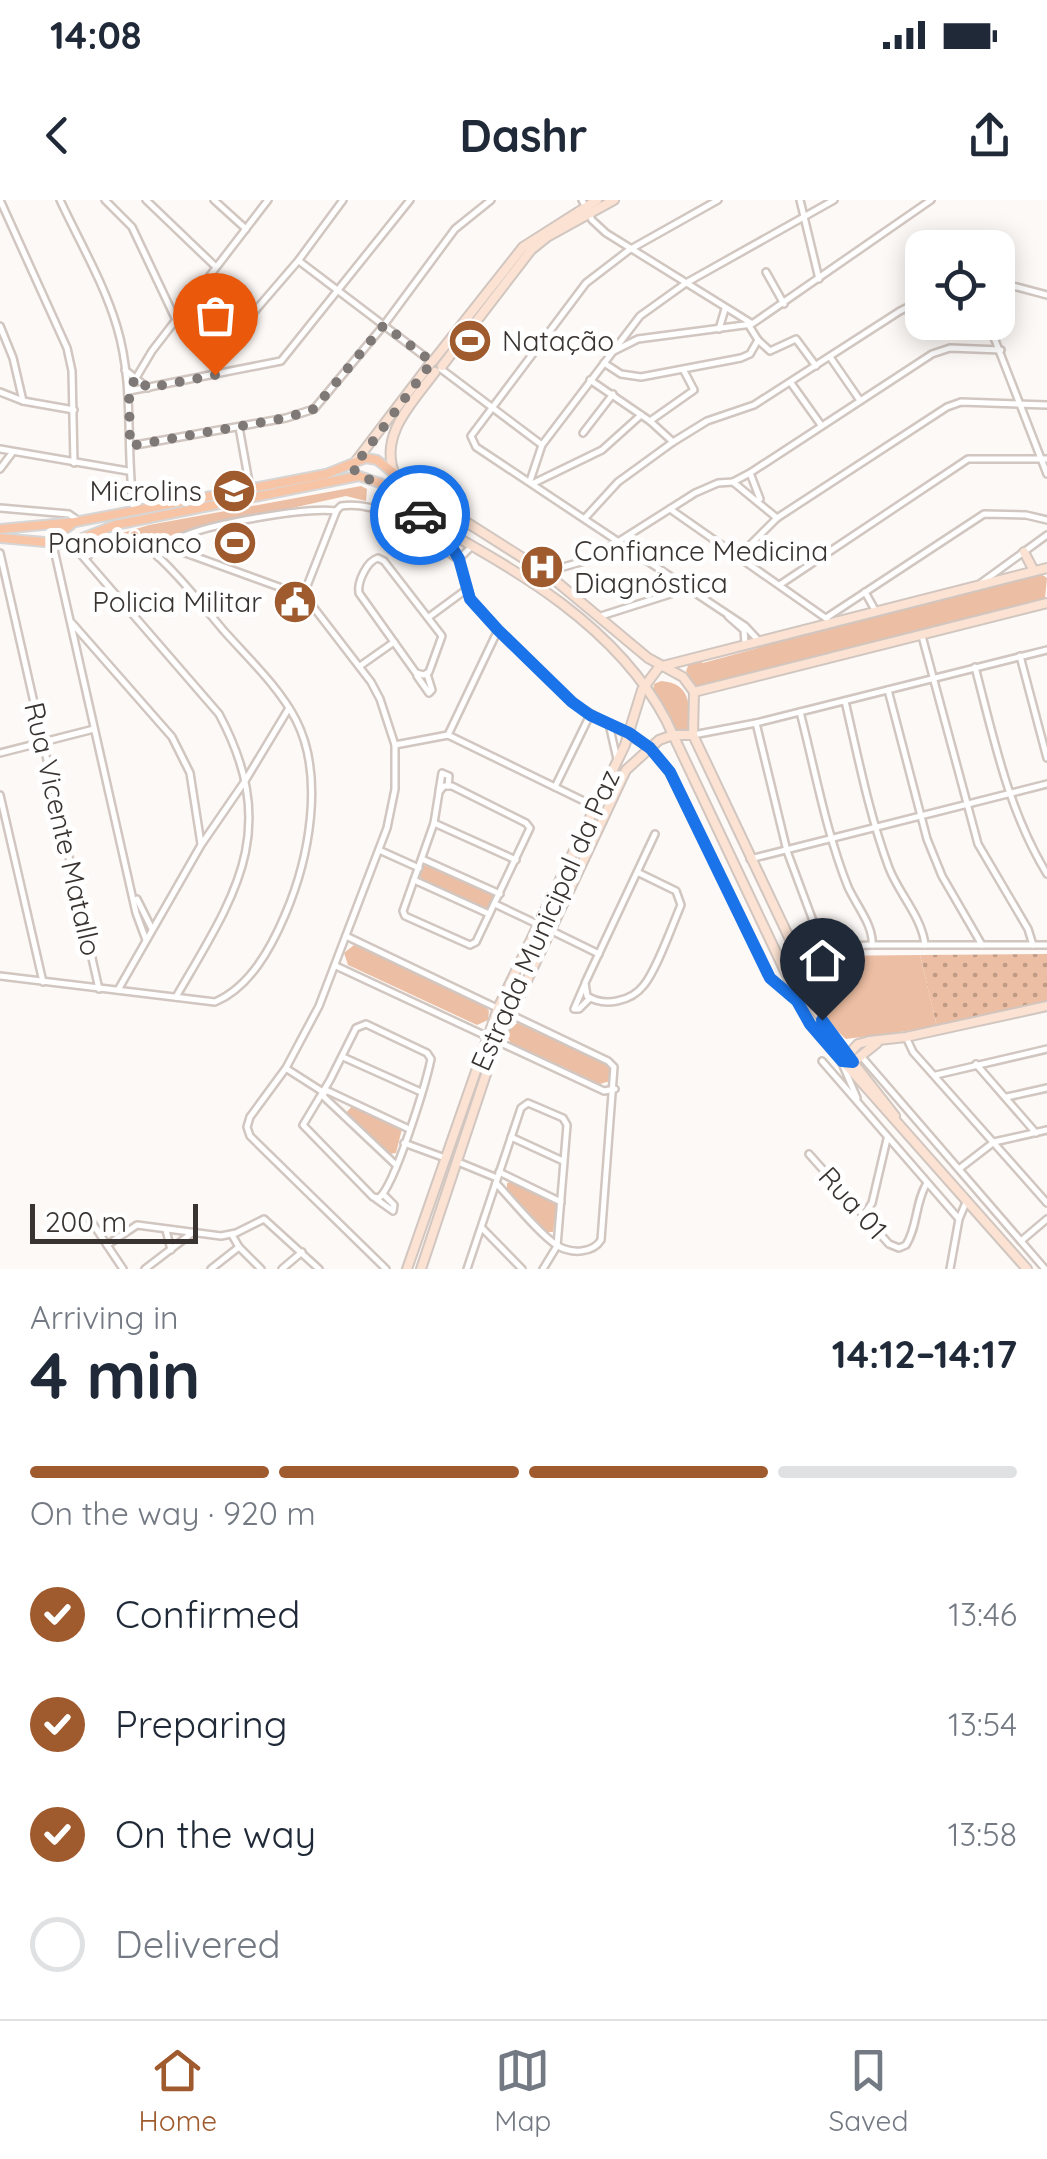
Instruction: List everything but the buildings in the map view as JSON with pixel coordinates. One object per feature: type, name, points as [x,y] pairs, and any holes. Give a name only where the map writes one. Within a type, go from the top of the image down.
[{"type":"main road","points":[[0,529],[77,522],[326,474],[356,461],[377,460],[441,506],[427,522],[380,483],[359,476],[127,523],[53,545],[0,538]]},
{"type":"main road","points":[[356,461],[353,468],[359,476]]},
{"type":"main road","points":[[127,523],[134,510]]},
{"type":"main road","points":[[74,541],[82,533],[77,522]]},
{"type":"main road","points":[[53,545],[56,534],[77,522]]},
{"type":"street","points":[[0,200],[60,327],[72,372],[74,463]]},
{"type":"street","points":[[60,200],[117,326],[129,391],[128,470],[134,510]]},
{"type":"street","points":[[105,200],[132,227],[176,320],[183,330],[192,332],[248,319],[342,200]]},
{"type":"street","points":[[146,200],[216,267]]},
{"type":"street","points":[[214,200],[246,229]]},
{"type":"street","points":[[129,391],[176,320],[268,200]]},
{"type":"street","points":[[129,391],[281,361],[410,200]]},
{"type":"street","points":[[130,446],[314,409],[384,325],[455,229],[492,200]]},
{"type":"street","points":[[356,461],[399,414],[524,247],[596,200]]},
{"type":"street","points":[[586,208],[614,200]]},
{"type":"street","points":[[718,200],[630,250],[586,283],[474,428],[473,442],[726,613],[758,640]]},
{"type":"street","points":[[800,200],[819,279]]},
{"type":"street","points":[[532,482],[542,445],[610,352],[648,309],[803,214],[834,200]]},
{"type":"street","points":[[610,352],[642,339],[750,324],[931,200]]},
{"type":"street","points":[[586,208],[596,224],[630,250],[750,324],[758,340],[770,351],[796,339],[816,366]]},
{"type":"street","points":[[298,260],[542,445]]},
{"type":"street","points":[[766,272],[784,304]]},
{"type":"street","points":[[1015,287],[1047,295]]},
{"type":"street","points":[[719,329],[725,308]]},
{"type":"street","points":[[585,518],[618,482],[672,442],[707,421],[754,405],[905,311]]},
{"type":"street","points":[[634,324],[642,339]]},
{"type":"street","points":[[0,326],[13,358],[23,401]]},
{"type":"street","points":[[603,363],[630,377],[684,371],[741,358],[750,354],[758,340]]},
{"type":"street","points":[[996,340],[1047,474]]},
{"type":"street","points":[[545,572],[591,559],[711,485],[734,482],[942,350],[1000,350]]},
{"type":"street","points":[[830,357],[860,399]]},
{"type":"street","points":[[125,370],[148,388]]},
{"type":"street","points":[[650,421],[694,390],[684,371]]},
{"type":"street","points":[[590,380],[650,421],[672,442]]},
{"type":"street","points":[[790,382],[821,425]]},
{"type":"street","points":[[0,392],[23,401],[74,410]]},
{"type":"street","points":[[582,433],[613,394]]},
{"type":"street","points":[[738,556],[777,518],[946,407],[961,402],[1047,405]]},
{"type":"street","points":[[395,475],[389,443],[399,414]]},
{"type":"street","points":[[532,482],[602,450],[641,415]]},
{"type":"street","points":[[238,426],[250,488]]},
{"type":"street","points":[[0,449],[128,470]]},
{"type":"street","points":[[0,468],[12,454]]},
{"type":"street","points":[[781,584],[968,459],[1044,459]]},
{"type":"street","points":[[750,473],[761,502]]},
{"type":"street","points":[[734,482],[777,518]]},
{"type":"street","points":[[392,514],[403,500]]},
{"type":"street","points":[[170,546],[290,592],[301,591],[308,586],[336,511],[341,506],[356,504],[392,514],[459,559]]},
{"type":"street","points":[[441,506],[554,578],[606,617],[660,667],[688,682]]},
{"type":"street","points":[[0,508],[70,514],[77,522]]},
{"type":"street","points":[[392,514],[412,508]]},
{"type":"street","points":[[158,557],[182,536],[260,518],[319,509],[336,511]]},
{"type":"street","points":[[670,509],[828,620]]},
{"type":"street","points":[[828,620],[984,514],[1047,520]]},
{"type":"street","points":[[427,522],[534,584],[625,659],[646,686],[673,735],[810,1024],[922,1128],[1045,1269]]},
{"type":"street","points":[[440,528],[459,559],[470,599],[498,630],[561,693],[590,715],[629,733],[650,748],[679,787],[770,978],[797,1001]]},
{"type":"street","points":[[978,584],[1047,535]]},
{"type":"street","points":[[74,541],[218,714],[233,742],[245,781],[248,848],[236,891],[175,998]]},
{"type":"street","points":[[0,976],[214,1002],[232,992],[253,971],[277,934],[302,866],[310,819],[310,773],[304,739],[289,708],[140,541],[98,548],[85,558]]},
{"type":"street","points":[[53,545],[136,913],[146,940]]},
{"type":"street","points":[[459,559],[472,546]]},
{"type":"street","points":[[1024,552],[1034,570]]},
{"type":"street","name":"Rua Vicente Matallo","points":[[0,553],[98,989]]},
{"type":"street","points":[[371,560],[384,561],[428,618],[443,640],[426,674],[432,690],[428,693],[358,591],[371,560]]},
{"type":"street","points":[[554,578],[562,568]]},
{"type":"street","points":[[660,667],[828,620],[876,613],[1047,568]]},
{"type":"street","points":[[606,617],[689,588]]},
{"type":"street","points":[[428,618],[467,589]]},
{"type":"street","points":[[301,591],[380,699],[395,746],[394,802],[318,1006],[286,1068],[248,1120],[248,1133],[386,1269]]},
{"type":"street","points":[[865,592],[876,613]]},
{"type":"street","points":[[694,692],[1047,604]]},
{"type":"street","points":[[726,613],[744,630],[746,644]]},
{"type":"street","points":[[70,621],[172,737],[190,773],[202,845]]},
{"type":"street","points":[[448,735],[498,630]]},
{"type":"street","points":[[921,634],[965,804],[983,855],[1028,930],[1032,945]]},
{"type":"street","points":[[360,667],[394,642]]},
{"type":"street","points":[[80,659],[94,649]]},
{"type":"street","points":[[673,735],[756,724],[1047,650]]},
{"type":"street","points":[[1020,656],[1047,758]]},
{"type":"street","points":[[684,660],[694,692],[693,735],[794,948],[816,1010],[899,1124],[1027,1269]]},
{"type":"street","name":"Estrada Municipal da Paz","points":[[407,1269],[498,1008],[629,733],[640,696],[660,667]]},
{"type":"street","points":[[976,667],[1009,793],[1025,836],[1047,874]]},
{"type":"street","points":[[416,673],[426,674]]},
{"type":"street","points":[[888,690],[921,816],[942,876],[982,946]]},
{"type":"street","points":[[845,701],[875,828],[890,872],[921,927],[925,945]]},
{"type":"street","points":[[118,990],[202,845],[289,708]]},
{"type":"street","points":[[800,712],[832,839],[848,887],[872,936],[872,945]]},
{"type":"street","points":[[555,787],[590,715]]},
{"type":"street","points":[[609,724],[617,759]]},
{"type":"street","points":[[756,724],[787,851],[822,946]]},
{"type":"street","points":[[0,752],[95,728]]},
{"type":"street","points":[[395,746],[448,735],[606,810]]},
{"type":"street","name":"Estrada Municipal da Paz","points":[[420,1269],[498,1040],[606,810],[626,770],[650,748],[673,735]]},
{"type":"street","points":[[442,773],[448,775],[448,786],[528,825],[530,832],[476,942],[467,945],[405,916],[402,906],[434,823],[442,773]]},
{"type":"street","points":[[750,859],[1047,784]]},
{"type":"street","points":[[439,792],[448,786]]},
{"type":"street","points":[[0,795],[43,982]]},
{"type":"street","points":[[233,800],[248,804]]},
{"type":"street","points":[[197,818],[211,832]]},
{"type":"street","points":[[434,823],[516,860]]},
{"type":"street","points":[[590,998],[574,1010],[655,834]]},
{"type":"street","points":[[379,850],[419,868]]},
{"type":"street","points":[[422,859],[500,894]]},
{"type":"street","points":[[590,998],[609,1004],[643,986],[681,906],[678,892],[638,872]]},
{"type":"street","points":[[414,880],[490,914]]},
{"type":"street","points":[[132,887],[152,930]]},
{"type":"street","points":[[495,904],[599,954]]},
{"type":"street","points":[[767,933],[781,948],[1047,944]]},
{"type":"street","points":[[346,936],[608,1061],[616,1073],[601,1240],[596,1247],[587,1251],[557,1246],[502,1189],[497,1177]]},
{"type":"street","points":[[800,966],[810,947]]},
{"type":"street","points":[[335,965],[604,1091],[614,1088]]},
{"type":"street","points":[[585,983],[590,998]]},
{"type":"street","points":[[850,1059],[870,1041],[906,1037],[1047,1006]]},
{"type":"street","points":[[374,1197],[384,1195],[431,1061],[429,1055],[366,1024],[356,1028],[303,1123],[374,1197],[393,1211],[394,1205],[384,1195]]},
{"type":"street","points":[[906,1037],[913,1052],[1047,1204]]},
{"type":"street","points":[[936,1075],[1047,1049]]},
{"type":"street","points":[[343,1057],[421,1092]]},
{"type":"street","points":[[850,1059],[866,1114]]},
{"type":"street","points":[[822,1061],[959,1218]]},
{"type":"street","points":[[976,1064],[1036,1132]]},
{"type":"street","points":[[286,1068],[323,1092],[408,1128]]},
{"type":"street","points":[[1008,1096],[1047,1088]]},
{"type":"street","points":[[323,1092],[396,1165]]},
{"type":"street","points":[[342,1113],[350,1101]]},
{"type":"street","points":[[467,1269],[521,1108],[532,1104],[566,1121],[557,1246],[543,1269]]},
{"type":"street","points":[[959,1170],[994,1142],[1047,1130]]},
{"type":"street","points":[[864,1216],[872,1203],[887,1136]]},
{"type":"street","points":[[511,1137],[564,1161]]},
{"type":"street","points":[[404,1143],[497,1177],[510,1176],[561,1202]]},
{"type":"street","name":"Rua 01","points":[[809,1154],[889,1244],[899,1248],[911,1238],[917,1203],[928,1182]]},
{"type":"street","points":[[502,1189],[510,1176]]},
{"type":"street","points":[[950,1269],[959,1218],[967,1200]]},
{"type":"street","points":[[1020,1241],[1047,1218]]},
{"type":"street","points":[[107,1245],[134,1226],[232,1234],[264,1219],[319,1269]]},
{"type":"street","points":[[91,1221],[123,1269]]},
{"type":"street","points":[[481,1227],[522,1269]]},
{"type":"street","points":[[166,1230],[171,1250]]},
{"type":"street","points":[[145,1269],[192,1233]]},
{"type":"street","points":[[232,1234],[261,1269]]},
{"type":"street","points":[[211,1269],[239,1247]]},
{"type":"street","points":[[282,1269],[302,1252]]},
{"type":"shaded area","points":[[361,486],[367,489],[366,501],[346,496],[184,532],[159,552],[143,537],[100,544],[85,555],[82,545],[149,525]]},
{"type":"shaded area","points":[[1038,572],[1047,578],[1045,598],[701,687],[695,685],[686,671],[690,661],[698,659],[703,663],[758,648],[761,643]]},
{"type":"shaded area","points":[[661,681],[684,691],[689,705],[689,732],[677,733],[653,691],[654,684]]},
{"type":"shaded area","points":[[428,864],[492,893],[490,907],[486,909],[422,880],[422,867]]},
{"type":"shaded area","points":[[354,945],[484,1005],[489,1011],[488,1020],[477,1025],[348,965],[344,953]]},
{"type":"shaded area","points":[[1047,954],[1047,1002],[937,1027],[920,955]]},
{"type":"shaded area","points":[[920,955],[937,1027],[846,1039],[832,1025],[809,985],[806,966],[818,956]]},
{"type":"shaded area","points":[[519,1022],[607,1065],[612,1070],[610,1081],[600,1084],[511,1043],[508,1029]]},
{"type":"shaded area","points":[[352,1106],[402,1129],[396,1153],[389,1154],[346,1113]]},
{"type":"shaded area","points":[[513,1182],[557,1203],[553,1232],[547,1232],[507,1189],[507,1183]]},
{"type":"way so far","points":[[215,375],[148,388],[136,377],[129,391],[130,446],[286,418],[314,409],[384,325],[432,362],[353,468],[359,476],[380,483],[420,515]]},
{"type":"place","name":"Natação","points":[[470,341]]},
{"type":"place","name":"Microlins","points":[[234,491]]},
{"type":"place","name":"Panobianco","points":[[235,543]]},
{"type":"place","name":"Confiance Medicina Diagnóstica","points":[[542,567]]},
{"type":"place","name":"Policia Militar","points":[[295,602]]},
{"type":"route","points":[[420,515],[440,528],[459,559],[470,599],[498,630],[572,702],[629,733],[650,748],[670,772],[770,978],[797,1001],[810,1024],[842,1061],[853,1062],[822,1020]]}]
